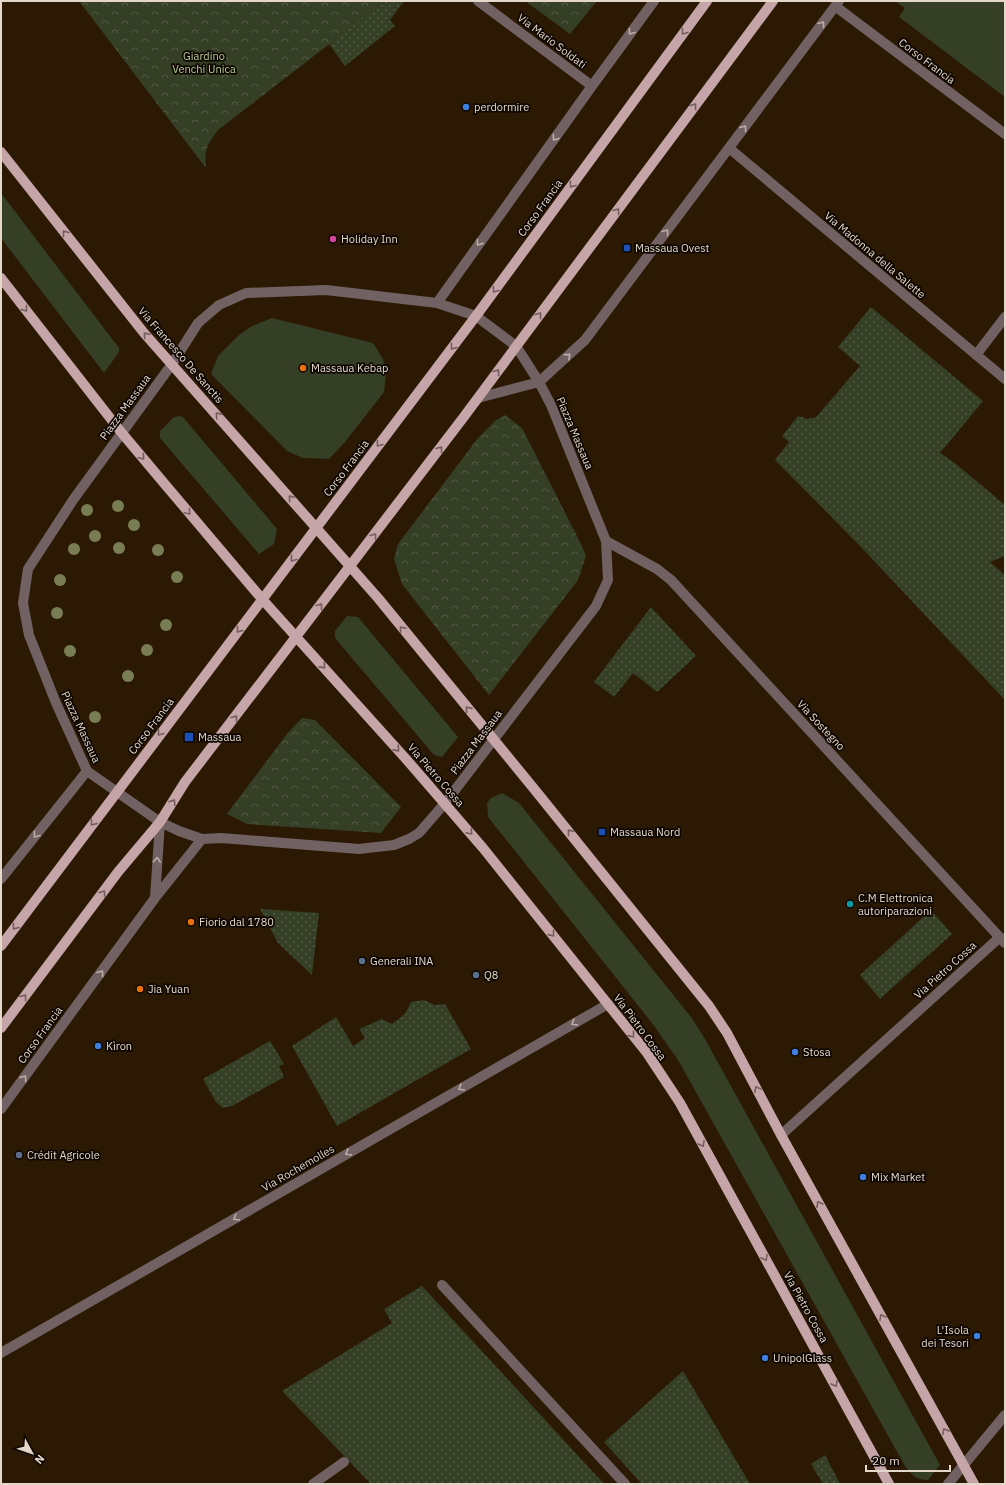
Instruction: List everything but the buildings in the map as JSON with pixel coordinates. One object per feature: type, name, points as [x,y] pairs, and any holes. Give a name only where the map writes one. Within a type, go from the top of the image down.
[{"type":"main road","name":"Corso Francia","points":[[1,946],[476,316],[707,1]]},
{"type":"main road","points":[[1,1028],[118,872],[160,822],[185,782],[478,398],[773,1]]},
{"type":"main road","name":"Via Francesco De Sanctis","points":[[1,152],[144,333],[350,567]]},
{"type":"main road","points":[[1,278],[121,432],[296,637]]},
{"type":"main road","points":[[350,567],[378,598],[709,1006],[727,1033],[974,1484]]},
{"type":"main road","name":"Via Pietro Cossa","points":[[296,637],[484,848],[646,1053],[680,1103],[889,1484]]},
{"type":"street","name":"Via Mario Soldati","points":[[478,1],[592,86]]},
{"type":"street","points":[[437,303],[654,1]]},
{"type":"street","name":"Corso Francia","points":[[539,382],[585,340],[837,4],[1005,134]]},
{"type":"street","name":"Via Madonna della Salette","points":[[729,148],[1005,379]]},
{"type":"street","name":"Piazza Massaua","points":[[326,290],[437,303],[476,316],[516,346],[539,382],[556,415],[606,541],[608,580],[596,606],[445,803],[419,833],[394,845],[359,849],[221,838],[202,839],[179,831],[160,822],[87,771],[56,703],[29,635],[24,603],[28,568],[72,500],[172,364],[198,323],[219,305],[246,293],[326,290]]},
{"type":"street","points":[[976,355],[1005,317]]},
{"type":"street","points":[[478,398],[539,382]]},
{"type":"street","name":"Via Sostegno","points":[[606,541],[657,569],[671,580],[1002,940]]},
{"type":"street","points":[[1,880],[87,771]]},
{"type":"street","points":[[155,898],[160,822]]},
{"type":"street","name":"Corso Francia","points":[[1,1109],[155,898],[202,839]]},
{"type":"street","name":"Via Pietro Cossa","points":[[781,1134],[1002,940]]},
{"type":"street","name":"Via Rochemolles","points":[[1,1353],[608,1004]]},
{"type":"street","points":[[442,1285],[625,1484]]},
{"type":"street","points":[[948,1484],[1005,1415]]},
{"type":"street","points":[[313,1484],[344,1462]]},
{"type":"green space","name":"Giardino Venchi Unica","points":[[79,1],[385,1],[218,130],[207,148],[205,157],[206,168]]},
{"type":"green space","points":[[385,1],[404,1],[390,20],[395,26],[345,66],[329,44]]},
{"type":"green space","points":[[525,1],[597,1],[570,34]]},
{"type":"green space","points":[[895,1],[1005,1],[1005,97],[899,17],[905,8]]},
{"type":"green space","points":[[1,193],[119,348],[119,352],[104,373],[1,238]]},
{"type":"green space","points":[[871,307],[983,401],[940,453],[956,464],[1005,505],[1005,556],[990,562],[1005,575],[1005,700],[861,547],[775,460],[789,442],[782,436],[798,416],[808,419],[816,417],[860,366],[838,347]]},
{"type":"green space","points":[[272,318],[373,343],[383,359],[386,373],[384,392],[345,442],[329,459],[303,458],[287,451],[211,374],[218,356],[239,335],[252,326]]},
{"type":"green space","points":[[505,415],[522,428],[586,556],[578,580],[489,695],[402,584],[394,559],[398,544],[478,438],[496,420]]},
{"type":"green space","points":[[174,417],[183,417],[277,529],[274,544],[259,554],[160,438],[160,431]]},
{"type":"green space","points":[[651,607],[696,656],[657,692],[633,673],[614,697],[594,682]]},
{"type":"green space","points":[[347,616],[358,617],[458,737],[442,757],[434,755],[335,638],[335,631]]},
{"type":"green space","points":[[302,718],[315,720],[401,807],[381,833],[247,824],[227,814],[287,734]]},
{"type":"green space","points":[[502,793],[519,803],[691,1017],[705,1039],[940,1465],[928,1480],[920,1479],[915,1476],[905,1466],[678,1060],[652,1023],[488,817],[487,803],[491,798]]},
{"type":"green space","points":[[260,909],[319,913],[312,975],[278,943]]},
{"type":"green space","points":[[931,910],[952,934],[880,999],[860,975]]},
{"type":"green space","points":[[424,1000],[435,1005],[445,1004],[471,1049],[337,1126],[292,1046],[336,1017],[353,1046],[365,1038],[359,1029],[382,1019],[392,1024],[405,1014],[411,1002]]},
{"type":"green space","points":[[270,1041],[284,1064],[279,1066],[284,1077],[232,1106],[223,1108],[216,1102],[203,1079]]},
{"type":"green space","points":[[422,1286],[604,1484],[371,1484],[282,1391],[392,1323],[384,1309]]},
{"type":"green space","points":[[683,1371],[750,1484],[642,1484],[604,1442]]},
{"type":"green space","points":[[825,1455],[840,1484],[823,1484],[811,1464]]},
{"type":"place","name":"perdormire","points":[[466,107]]},
{"type":"place","name":"Holiday Inn","points":[[333,239]]},
{"type":"place","name":"Massaua Ovest","points":[[627,248]]},
{"type":"place","name":"Massaua Kebap","points":[[303,368]]},
{"type":"place","name":"Massaua","points":[[189,737]]},
{"type":"place","name":"Massaua Nord","points":[[602,832]]},
{"type":"place","name":"C.M Elettronica autoriparazioni","points":[[850,904]]},
{"type":"place","name":"Fiorio dal 1780","points":[[191,922]]},
{"type":"place","name":"Generali INA","points":[[362,961]]},
{"type":"place","name":"Q8","points":[[476,975]]},
{"type":"place","name":"Jia Yuan","points":[[140,989]]},
{"type":"place","name":"Kìron","points":[[98,1046]]},
{"type":"place","name":"Stosa","points":[[795,1052]]},
{"type":"place","name":"Crédit Agricole","points":[[19,1155]]},
{"type":"place","name":"Mix Market","points":[[863,1177]]},
{"type":"place","name":"L'Isola dei Tesori","points":[[977,1336]]},
{"type":"place","name":"UnipolGlass","points":[[765,1358]]}]
